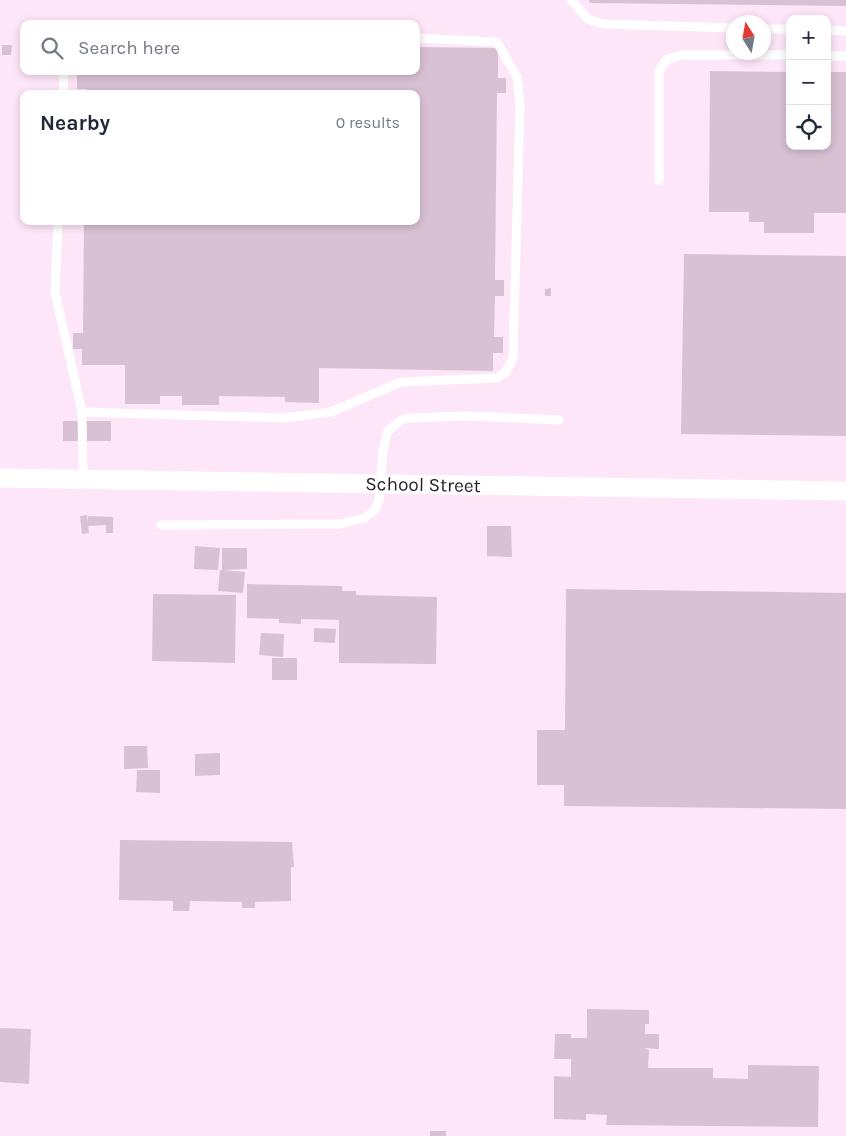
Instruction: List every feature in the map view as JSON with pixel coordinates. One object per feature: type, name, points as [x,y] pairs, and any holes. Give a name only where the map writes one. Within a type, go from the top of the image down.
[{"type":"street","name":"School Street","points":[[0,478],[846,491]]},
{"type":"lane","points":[[572,0],[588,20],[603,24],[726,28]]},
{"type":"lane","points":[[771,29],[786,29]]},
{"type":"lane","points":[[831,30],[846,31]]},
{"type":"lane","points":[[82,412],[284,418],[310,416],[331,412],[401,382],[491,380],[506,372],[513,358],[520,105],[517,77],[497,42],[420,38]]},
{"type":"lane","points":[[659,181],[659,71],[666,60],[681,55],[786,56]]},
{"type":"lane","points":[[831,56],[846,56]]},
{"type":"lane","points":[[63,90],[64,75]]},
{"type":"lane","points":[[58,225],[55,292],[82,412],[83,479]]},
{"type":"lane","points":[[161,525],[340,524],[364,518],[375,510],[379,500],[383,451],[388,432],[401,420],[468,416],[559,420]]},
{"type":"building","points":[[589,0],[846,0],[846,6],[590,3]]},
{"type":"building","points":[[2,45],[12,45],[11,55],[2,55]]},
{"type":"building","points":[[420,47],[498,48],[498,78],[506,78],[506,93],[497,93],[495,280],[504,280],[504,296],[495,296],[494,337],[503,337],[503,353],[493,353],[493,371],[319,368],[319,403],[285,402],[285,397],[219,396],[219,405],[182,405],[182,396],[160,396],[160,404],[125,404],[125,365],[82,365],[82,349],[73,349],[73,333],[83,333],[84,225],[420,225],[420,90],[77,89],[77,75],[420,75]]},
{"type":"building","points":[[710,71],[786,72],[786,150],[831,150],[831,72],[846,72],[846,213],[814,213],[814,233],[764,233],[764,222],[749,222],[749,212],[709,212]]},
{"type":"building","points":[[684,254],[846,256],[846,436],[681,434]]},
{"type":"building","points":[[551,288],[551,296],[545,296],[545,289]]},
{"type":"building","points":[[63,421],[111,421],[111,441],[63,441]]},
{"type":"building","points":[[87,515],[89,533],[82,534],[80,516]]},
{"type":"building","points":[[88,516],[113,517],[113,533],[106,533],[106,525],[88,526]]},
{"type":"building","points":[[487,526],[511,526],[512,557],[487,556]]},
{"type":"building","points":[[195,546],[220,548],[218,570],[194,569]]},
{"type":"building","points":[[222,548],[247,548],[247,569],[224,570],[245,572],[243,593],[218,591],[220,570],[222,570]]},
{"type":"building","points":[[247,584],[342,586],[342,591],[356,591],[356,595],[437,597],[436,664],[339,663],[339,620],[301,619],[301,624],[279,623],[279,619],[247,618]]},
{"type":"building","points":[[566,589],[846,593],[846,809],[564,806],[564,785],[537,785],[537,730],[565,730]]},
{"type":"building","points":[[153,594],[236,595],[235,663],[152,661]]},
{"type":"building","points":[[314,628],[336,629],[335,643],[314,642]]},
{"type":"building","points":[[261,633],[284,634],[283,657],[259,655]]},
{"type":"building","points":[[272,658],[297,658],[297,680],[272,680]]},
{"type":"building","points":[[124,746],[147,746],[148,768],[124,769]]},
{"type":"building","points":[[220,753],[220,775],[195,776],[195,754]]},
{"type":"building","points":[[137,770],[160,770],[160,793],[136,792]]},
{"type":"building","points":[[120,840],[292,842],[294,867],[291,867],[291,901],[255,902],[255,908],[242,908],[242,902],[190,901],[189,911],[173,911],[173,901],[119,900]]},
{"type":"building","points":[[587,1009],[649,1010],[649,1024],[645,1024],[645,1034],[659,1034],[659,1049],[644,1048],[649,1050],[648,1068],[713,1068],[713,1078],[748,1079],[748,1065],[819,1066],[818,1127],[606,1125],[607,1115],[586,1114],[586,1120],[554,1119],[554,1076],[571,1077],[571,1059],[554,1059],[555,1034],[571,1034],[571,1038],[587,1038]]},
{"type":"building","points":[[0,1028],[31,1029],[29,1084],[0,1082]]},
{"type":"building","points":[[430,1131],[446,1131],[446,1136],[430,1136]]}]
